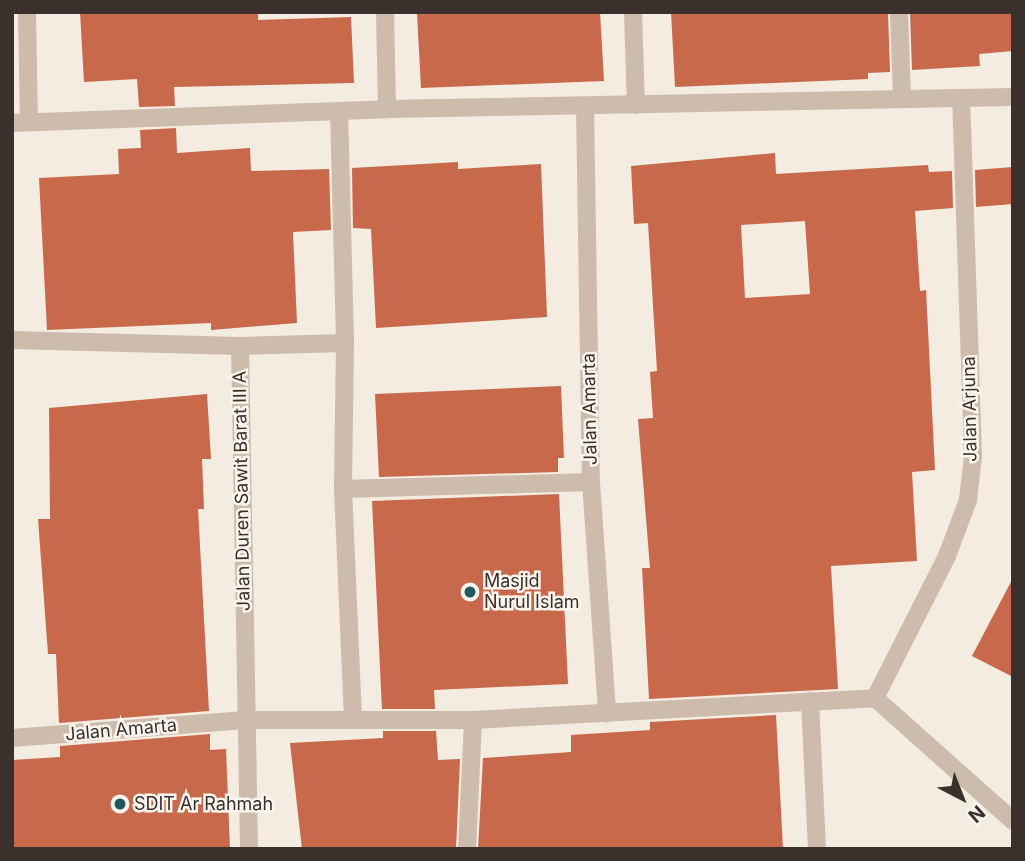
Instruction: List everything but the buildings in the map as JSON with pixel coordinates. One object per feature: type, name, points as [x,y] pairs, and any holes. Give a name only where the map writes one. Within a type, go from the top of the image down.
[{"type":"street","points":[[27,12],[21,122],[387,109],[1013,97]]},
{"type":"street","points":[[385,12],[387,109]]},
{"type":"street","points":[[634,12],[636,105]]},
{"type":"street","points":[[899,12],[902,99]]},
{"type":"street","name":"Jalan Arjuna","points":[[875,698],[947,556],[968,500],[972,456],[961,99]]},
{"type":"street","name":"Jalan Amarta","points":[[585,106],[591,482],[607,713]]},
{"type":"street","points":[[339,111],[345,343],[342,489],[353,720]]},
{"type":"street","points":[[12,340],[240,346]]},
{"type":"street","name":"Jalan Duren Sawit Barat III A","points":[[249,849],[240,346],[345,343]]},
{"type":"street","points":[[342,489],[591,482]]},
{"type":"street","points":[[875,698],[1013,821]]},
{"type":"street","name":"Jalan Amarta","points":[[12,738],[245,720],[473,720],[875,698]]},
{"type":"street","points":[[810,701],[817,849]]},
{"type":"street","points":[[467,849],[473,720]]},
{"type":"place","name":"Masjid Nurul Islam","points":[[470,592]]},
{"type":"place","name":"SDIT Ar Rahmah","points":[[120,804]]}]
